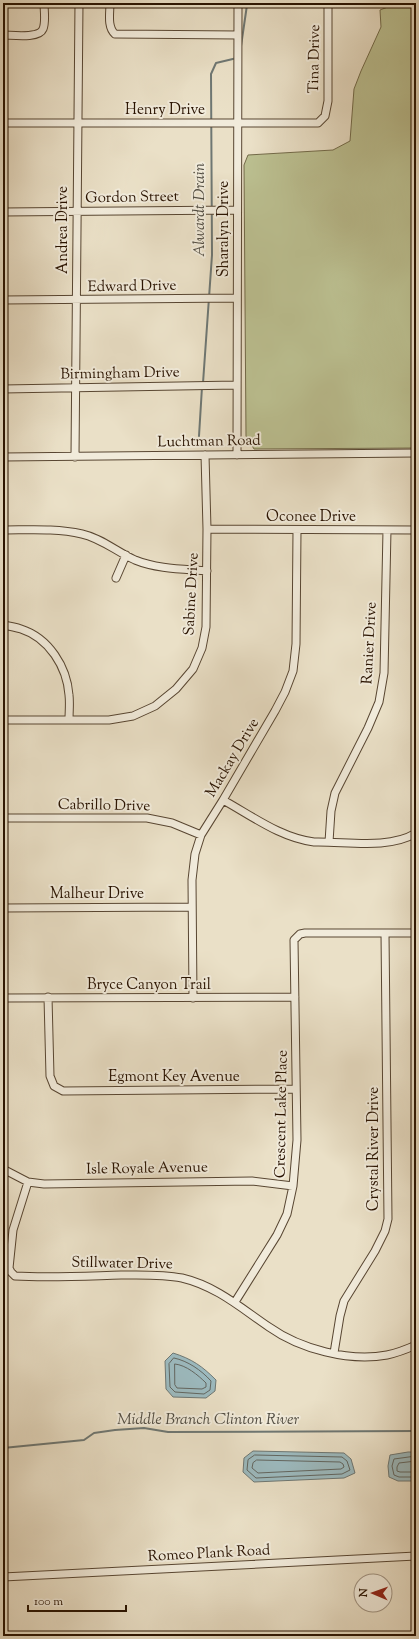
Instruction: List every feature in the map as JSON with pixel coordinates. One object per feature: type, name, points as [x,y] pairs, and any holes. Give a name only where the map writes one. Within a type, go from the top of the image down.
[{"type":"street","points":[[3,35],[33,35],[41,33],[44,25],[44,3]]},
{"type":"street","name":"Andrea Drive","points":[[75,457],[79,3]]},
{"type":"street","points":[[110,3],[110,24],[112,32],[115,34],[238,35]]},
{"type":"street","points":[[139,3],[355,3]]},
{"type":"street","name":"Sharalyn Drive","points":[[237,455],[238,3]]},
{"type":"street","name":"Tina Drive","points":[[325,116],[328,101],[328,4]]},
{"type":"street","name":"Henry Drive","points":[[3,123],[318,123],[325,116]]},
{"type":"street","name":"Gordon Street","points":[[3,212],[237,210]]},
{"type":"street","name":"Edward Drive","points":[[3,300],[237,298]]},
{"type":"street","name":"Birmingham Drive","points":[[3,389],[237,385]]},
{"type":"street","name":"Luchtman Road","points":[[3,457],[416,453]]},
{"type":"street","name":"Sabine Drive","points":[[3,720],[109,720],[133,716],[155,706],[176,689],[193,669],[202,648],[206,627],[207,529],[204,455]]},
{"type":"street","name":"Oconee Drive","points":[[207,529],[416,530]]},
{"type":"street","points":[[3,530],[61,530],[84,534],[135,560],[165,568],[207,571]]},
{"type":"street","name":"Mackay Drive","points":[[193,998],[192,906],[195,854],[201,835],[224,800],[275,711],[285,692],[292,671],[296,644],[297,530]]},
{"type":"street","name":"Ranier Drive","points":[[329,842],[330,811],[334,793],[368,728],[379,702],[383,680],[386,530]]},
{"type":"street","points":[[116,578],[126,555]]},
{"type":"street","points":[[3,625],[22,629],[40,640],[55,654],[65,672],[69,695],[68,720]]},
{"type":"street","points":[[224,800],[288,837],[314,842],[391,842],[416,833]]},
{"type":"street","name":"Cabrillo Drive","points":[[3,818],[147,818],[172,823],[201,835]]},
{"type":"street","name":"Malheur Drive","points":[[3,908],[192,906]]},
{"type":"street","name":"Crescent Lake Place","points":[[235,1302],[278,1235],[287,1214],[294,1186],[297,1140],[294,944],[296,937],[305,932],[385,933]]},
{"type":"street","points":[[385,933],[416,933]]},
{"type":"street","name":"Crystal River Drive","points":[[334,1353],[344,1301],[375,1251],[385,1231],[388,1219],[385,933]]},
{"type":"street","name":"Bryce Canyon Trail","points":[[3,998],[143,996],[193,998],[295,997]]},
{"type":"street","name":"Egmont Key Avenue","points":[[48,997],[49,1070],[51,1081],[54,1086],[63,1091],[296,1090]]},
{"type":"street","name":"Isle Royale Avenue","points":[[3,1169],[28,1182],[55,1184],[252,1181],[294,1186]]},
{"type":"street","name":"Stillwater Drive","points":[[28,1182],[13,1230],[9,1268],[15,1276],[148,1275],[182,1278],[214,1290],[235,1302],[288,1340],[313,1349],[361,1356],[386,1355],[400,1352],[416,1345]]},
{"type":"street","name":"Romeo Plank Road","points":[[3,1577],[416,1556]]},
{"type":"green space","points":[[398,3],[416,3],[416,448],[254,449],[246,436],[244,165],[248,155],[333,150],[350,141],[354,89],[381,27],[380,10]]},
{"type":"water","points":[[173,1353],[191,1360],[211,1375],[216,1380],[215,1391],[206,1398],[173,1397],[166,1389],[165,1361]]},
{"type":"water","points":[[253,1451],[344,1453],[351,1459],[355,1473],[344,1478],[254,1482],[243,1472],[244,1458]]},
{"type":"water","points":[[416,1452],[416,1481],[398,1481],[389,1477],[388,1466],[390,1455]]},
{"type":"waterway","name":"Alwardt Drain","points":[[241,46],[247,5]]},
{"type":"waterway","name":"Alwardt Drain","points":[[203,383],[212,255],[211,74],[216,63],[237,58]]},
{"type":"waterway","name":"Alwardt Drain","points":[[199,436],[202,387]]},
{"type":"waterway","name":"Middle Branch Clinton River","points":[[3,1448],[84,1440],[94,1433],[144,1428],[168,1432],[416,1431]]}]
